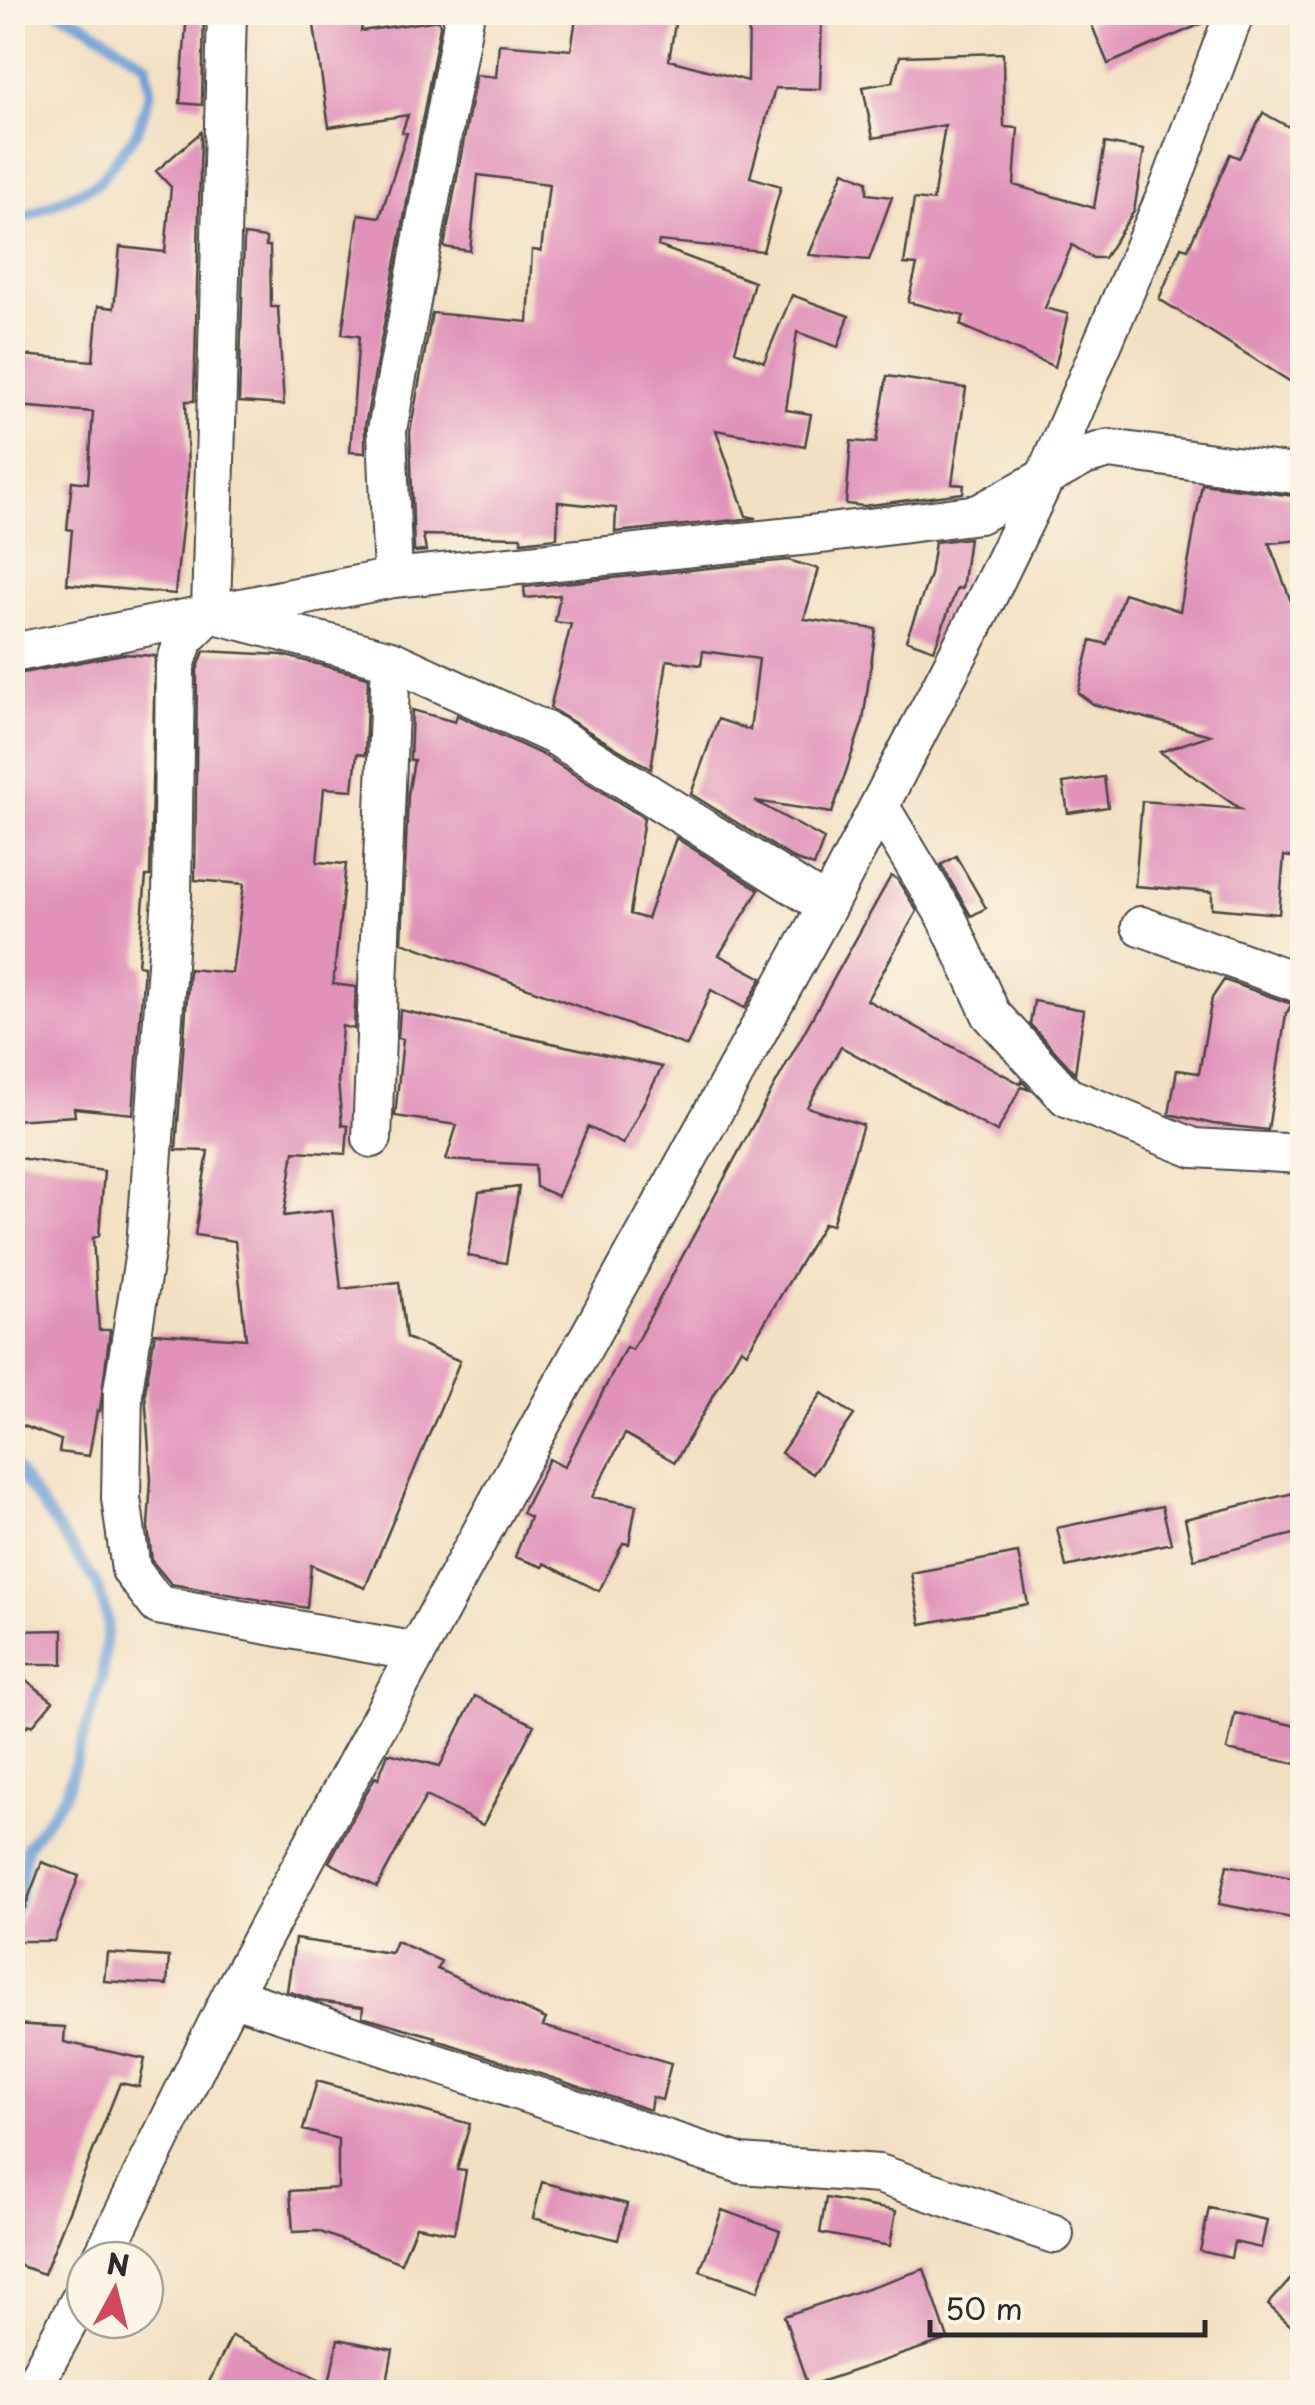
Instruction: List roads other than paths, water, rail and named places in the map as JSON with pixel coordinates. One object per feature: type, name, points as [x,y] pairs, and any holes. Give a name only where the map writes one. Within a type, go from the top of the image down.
[{"type":"street","points":[[228,12],[210,612],[184,639],[175,666],[172,897],[146,1246],[123,1390],[121,1498],[131,1570],[158,1605],[417,1652]]},
{"type":"street","points":[[392,578],[387,430],[465,12]]},
{"type":"street","points":[[110,2240],[231,1996],[880,807],[1044,480],[1168,191],[1235,12]]},
{"type":"street","points":[[12,653],[392,578],[916,524],[979,514],[1084,456],[1109,449],[1302,475]]},
{"type":"street","points":[[210,612],[392,660],[554,736],[827,906]]},
{"type":"street","points":[[372,1138],[392,660]]},
{"type":"street","points":[[880,807],[948,918],[992,1014],[1067,1097],[1194,1148],[1302,1154]]},
{"type":"street","points":[[1140,926],[1302,984]]},
{"type":"street","points":[[231,1996],[740,2164],[879,2174],[1054,2234]]},
{"type":"street","points":[[30,2392],[65,2328]]},
{"type":"waterway","points":[[12,223],[98,183],[137,132],[150,93],[146,64],[59,12]]},
{"type":"waterway","points":[[12,1463],[97,1584],[108,1621],[102,1679],[65,1795],[27,1846],[17,1905],[12,1910]]}]
